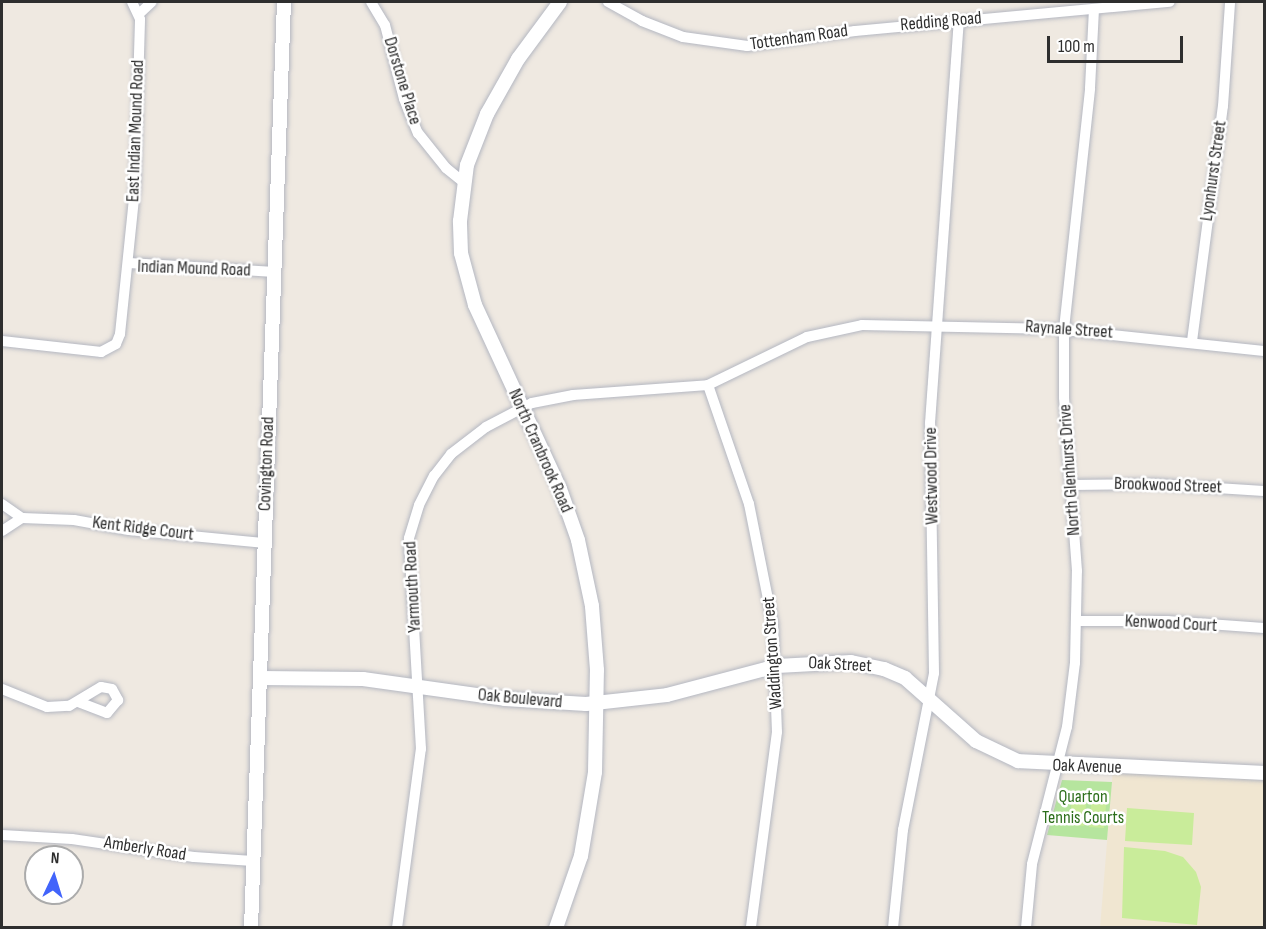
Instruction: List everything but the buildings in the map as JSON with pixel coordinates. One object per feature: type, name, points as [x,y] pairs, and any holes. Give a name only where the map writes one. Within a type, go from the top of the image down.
[{"type":"street","points":[[132,2],[140,13],[152,2]]},
{"type":"street","name":"Covington Road","points":[[251,927],[284,2]]},
{"type":"street","name":"Dorstone Place","points":[[371,2],[385,25],[404,99],[418,133],[446,168],[463,182]]},
{"type":"street","name":"North Cranbrook Road","points":[[556,927],[574,882],[588,823],[597,703],[595,630],[582,557],[558,483],[468,285],[460,235],[463,182],[475,142],[503,84],[560,2]]},
{"type":"street","name":"Tottenham Road","points":[[608,2],[656,27],[697,41],[728,46],[769,46],[892,27]]},
{"type":"street","name":"Redding Road","points":[[892,27],[1170,2]]},
{"type":"street","name":"Lyonhurst Street","points":[[1192,341],[1222,106],[1230,2]]},
{"type":"street","name":"North Glenhurst Drive","points":[[1026,927],[1033,857],[1067,727],[1077,621],[1064,329],[1090,88],[1094,9]]},
{"type":"street","name":"East Indian Mound Road","points":[[130,263],[140,13]]},
{"type":"street","name":"Westwood Drive","points":[[893,927],[903,830],[931,699],[935,649],[930,473],[935,325],[955,114],[959,21]]},
{"type":"street","name":"Indian Mound Road","points":[[2,341],[108,350],[120,334],[130,263],[274,272]]},
{"type":"street","name":"Raynale Street","points":[[872,325],[1064,329],[1192,341],[1264,351]]},
{"type":"street","name":"Yarmouth Road","points":[[397,927],[419,782],[419,685],[408,553],[419,505],[452,454],[486,427],[522,408],[573,394],[708,385],[807,337],[872,325]]},
{"type":"street","name":"Waddington Street","points":[[708,385],[756,532],[768,589],[777,666],[775,758],[752,927]]},
{"type":"street","name":"Brookwood Street","points":[[1071,485],[1154,484],[1264,491]]},
{"type":"street","points":[[2,504],[21,518],[2,531]]},
{"type":"street","name":"Kent Ridge Court","points":[[21,518],[74,520],[129,531],[265,543]]},
{"type":"street","name":"Kenwood Court","points":[[1077,621],[1167,621],[1264,628]]},
{"type":"street","name":"Oak Street","points":[[777,666],[831,661],[870,665],[905,678],[931,699]]},
{"type":"street","name":"Oak Boulevard","points":[[260,678],[345,678],[419,685],[505,699],[597,703],[675,693],[777,666]]},
{"type":"street","points":[[2,689],[47,707],[79,702]]},
{"type":"street","name":"Oak Avenue","points":[[931,699],[968,734],[994,752],[1024,763],[1264,773]]},
{"type":"street","name":"Amberly Road","points":[[2,835],[72,839],[194,857],[253,861]]},
{"type":"shaded area","points":[[1113,769],[1264,774],[1264,927],[1100,928]]},
{"type":"green space","name":"Quarton Tennis Courts","points":[[1062,780],[1112,782],[1107,840],[1047,835]]},
{"type":"green space","points":[[1072,792],[1087,794],[1084,826],[1070,825]]},
{"type":"green space","points":[[1092,794],[1107,795],[1104,828],[1089,827]]},
{"type":"green space","points":[[1127,808],[1194,813],[1192,845],[1125,841]]},
{"type":"green space","points":[[1124,847],[1165,851],[1183,857],[1196,872],[1201,887],[1197,925],[1122,918]]}]
